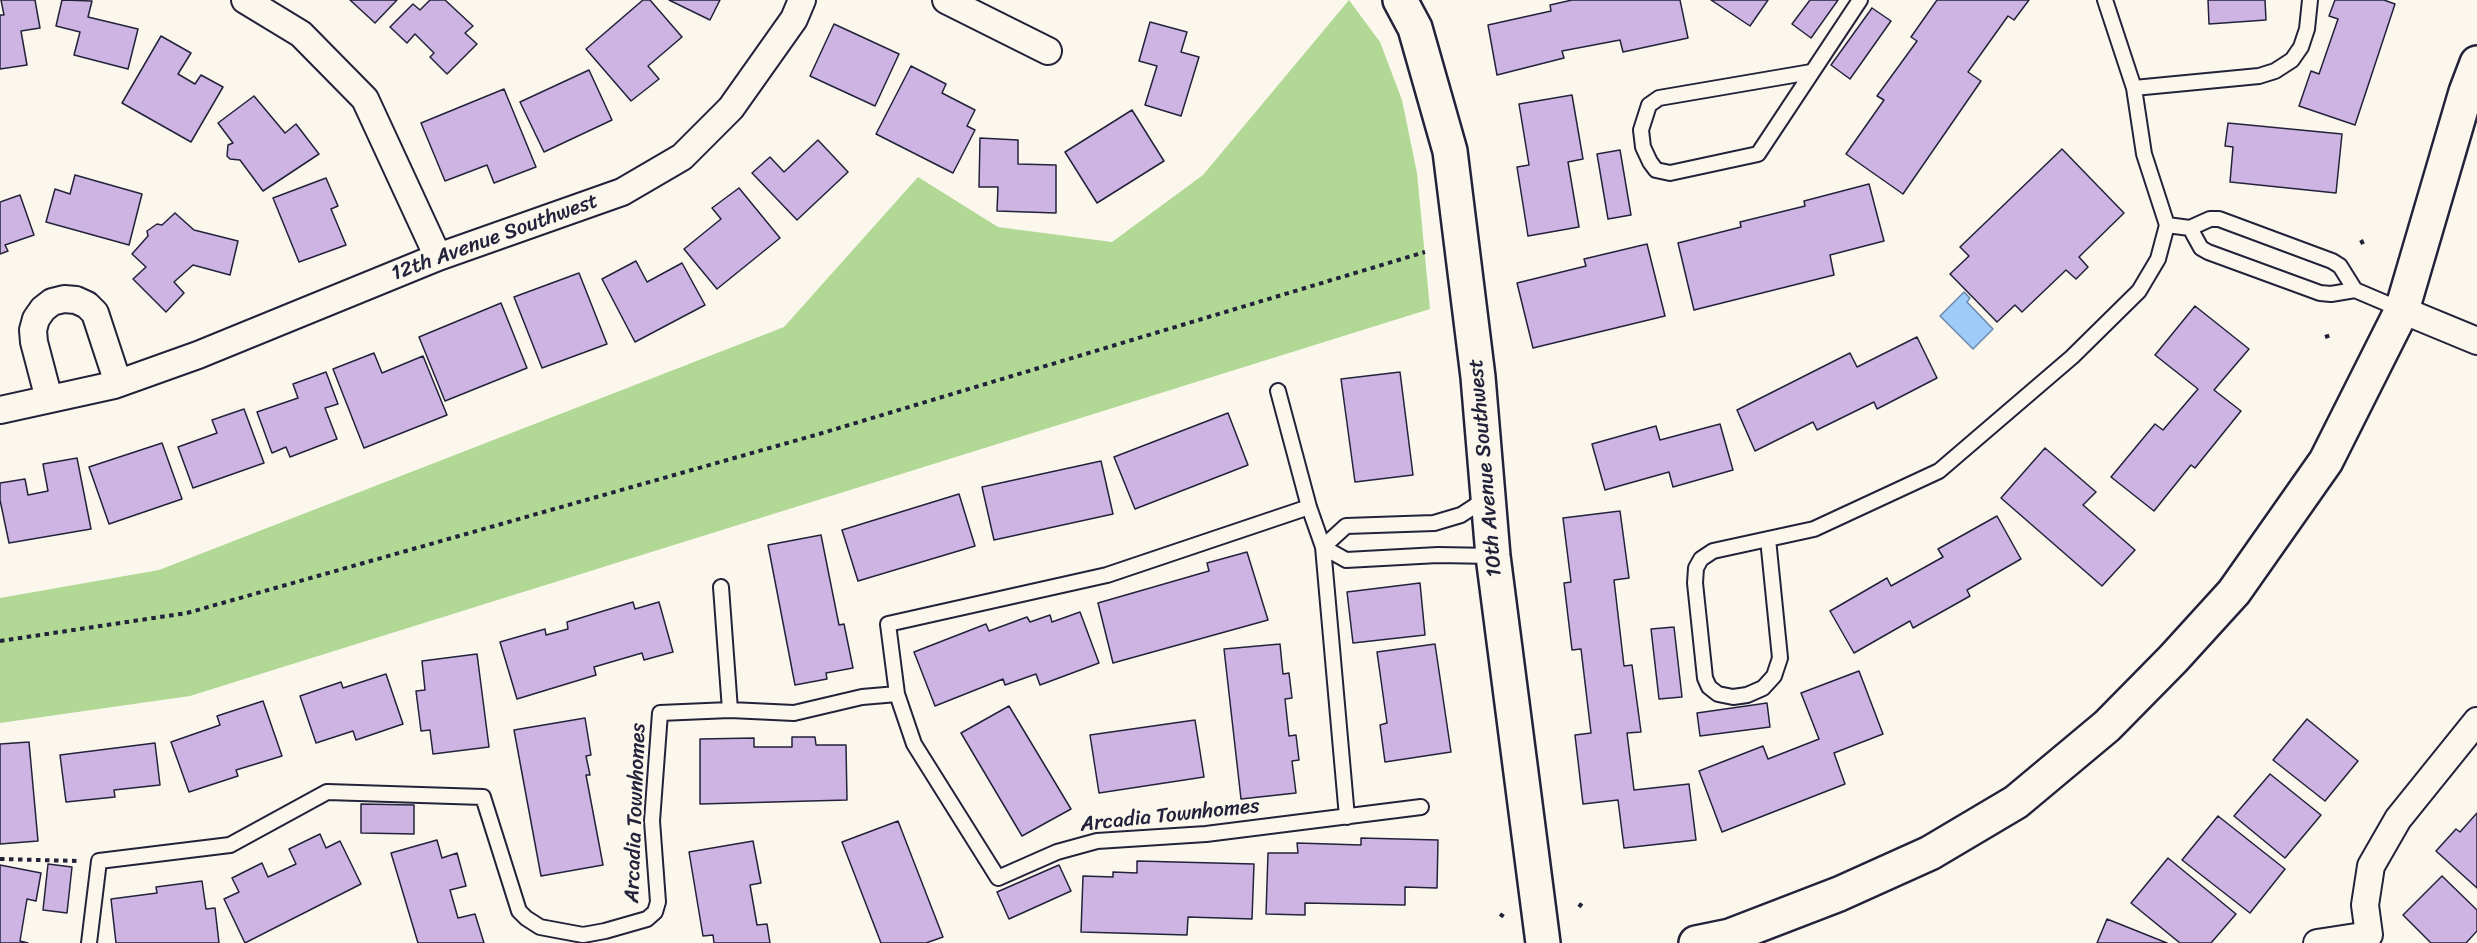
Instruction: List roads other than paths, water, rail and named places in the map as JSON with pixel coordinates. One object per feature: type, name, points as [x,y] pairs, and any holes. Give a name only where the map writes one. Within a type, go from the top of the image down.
[{"type":"main road","name":"10th Avenue Southwest","points":[[1400,0],[1415,28],[1450,150],[1478,376],[1493,556],[1542,943]]},
{"type":"main road","points":[[1696,943],[1730,936],[1839,894],[1930,854],[2016,802],[2107,726],[2173,659],[2234,592],[2326,461],[2403,310],[2466,92],[2477,63]]},
{"type":"street","points":[[245,0],[301,34],[365,99],[438,256]]},
{"type":"street","name":"12th Avenue Southwest","points":[[0,410],[118,383],[198,355],[438,256],[622,192],[682,157],[731,108],[794,19],[802,0]]},
{"type":"street","points":[[946,0],[1048,51]]},
{"type":"street","points":[[49,399],[33,330],[36,319],[43,309],[52,302],[64,299],[76,300],[87,305],[95,313],[118,383]]},
{"type":"street","points":[[2403,310],[2477,340]]},
{"type":"street","points":[[2317,943],[2369,939],[2365,905],[2371,866],[2398,819],[2477,721]]},
{"type":"lane","points":[[1811,72],[1659,98],[1649,105],[1641,130],[1643,147],[1650,162],[1656,170],[1670,173],[1758,154],[1860,0]]},
{"type":"lane","points":[[1768,539],[1780,658],[1774,676],[1763,688],[1748,696],[1733,697],[1718,694],[1705,678],[1695,583],[1696,568],[1701,559],[1713,551],[1768,539],[1814,529],[1939,471],[2072,357],[2139,291],[2158,259],[2167,225],[2144,154],[2134,88],[2105,0]]},
{"type":"lane","points":[[2134,88],[2259,76],[2275,71],[2292,60],[2301,47],[2307,29],[2310,0]]},
{"type":"lane","points":[[2167,225],[2190,228],[2210,219],[2218,219],[2312,253],[2340,266],[2355,290]]},
{"type":"lane","points":[[2190,228],[2201,248],[2208,252],[2320,293],[2331,294],[2355,290],[2403,310]]},
{"type":"lane","points":[[1278,391],[1309,507],[1323,547],[1347,817]]},
{"type":"lane","points":[[1323,547],[1346,526],[1434,523],[1461,515],[1488,498]]},
{"type":"lane","name":"Arcadia Townhomes","points":[[1309,507],[1107,575],[888,624],[897,694],[914,744],[998,878],[1057,852],[1097,841],[1206,834],[1421,807]]},
{"type":"lane","points":[[1323,547],[1346,560],[1438,555],[1493,556]]},
{"type":"lane","points":[[722,587],[730,710]]},
{"type":"lane","name":"Arcadia Townhomes","points":[[89,943],[99,861],[230,845],[327,792],[483,797],[519,911],[540,927],[583,934],[605,932],[647,919],[655,912],[658,903],[652,821],[660,713],[730,710],[794,713],[862,697],[897,694]]},
{"type":"water","points":[[1964,292],[1970,298],[1967,302],[1993,329],[1973,349],[1940,316]]}]
